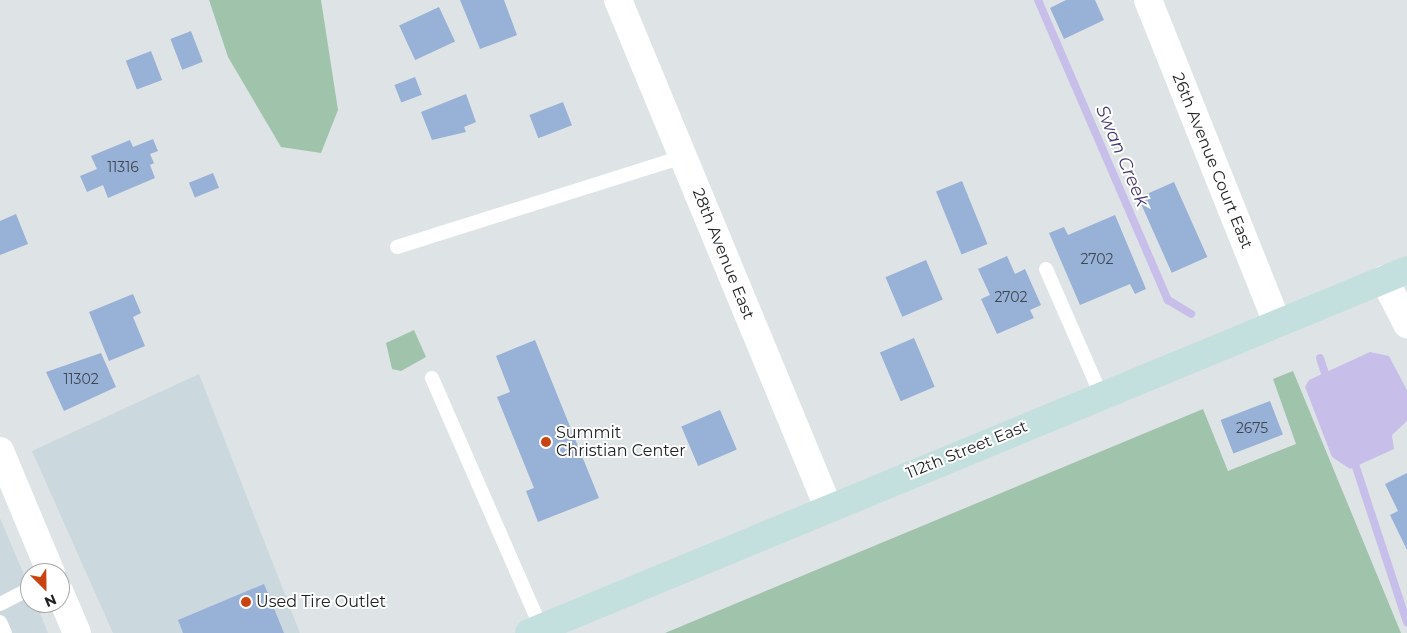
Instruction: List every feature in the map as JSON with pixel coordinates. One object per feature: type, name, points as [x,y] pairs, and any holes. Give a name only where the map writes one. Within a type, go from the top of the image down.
[{"type":"main road","name":"112th Street East","points":[[535,630],[828,507],[1396,274]]},
{"type":"street","name":"28th Avenue East","points":[[618,0],[828,507]]},
{"type":"street","name":"26th Avenue Court East","points":[[1148,0],[1277,323]]},
{"type":"street","points":[[1396,274],[1407,324]]},
{"type":"street","points":[[0,451],[48,563]]},
{"type":"street","points":[[68,613],[77,633]]},
{"type":"lane","points":[[397,247],[683,157]]},
{"type":"lane","points":[[1046,269],[1101,395]]},
{"type":"lane","points":[[432,378],[535,630]]},
{"type":"lane","points":[[0,604],[20,594]]},
{"type":"lane","points":[[0,622],[5,633]]},
{"type":"shaded area","points":[[1370,352],[1389,356],[1407,390],[1407,421],[1392,435],[1394,449],[1350,469],[1332,457],[1305,387],[1309,380]]},
{"type":"shaded area","points":[[199,374],[300,633],[113,633],[32,451]]},
{"type":"shaded area","points":[[0,518],[20,565],[20,613],[40,613],[48,633],[0,633]]},
{"type":"green space","points":[[209,0],[321,0],[338,110],[321,153],[281,147],[228,57]]},
{"type":"green space","points":[[414,330],[426,357],[401,371],[392,369],[386,343]]},
{"type":"green space","points":[[1293,371],[1401,633],[665,633],[1203,409],[1228,471],[1296,444],[1273,379]]},
{"type":"building","points":[[460,0],[504,0],[517,35],[480,49]]},
{"type":"building","points":[[1066,0],[1095,0],[1104,20],[1064,39],[1050,8]]},
{"type":"building","points":[[439,7],[455,41],[415,60],[399,26]]},
{"type":"building","points":[[191,31],[203,62],[182,70],[170,39]]},
{"type":"building","points":[[151,51],[162,80],[137,90],[126,61]]},
{"type":"building","points":[[415,77],[422,95],[401,103],[394,85]]},
{"type":"building","points":[[466,94],[476,122],[464,127],[466,132],[432,140],[421,112]]},
{"type":"building","points":[[563,102],[572,125],[538,138],[529,115]]},
{"type":"building","points":[[153,139],[158,151],[150,154],[154,163],[150,165],[155,178],[108,198],[103,185],[87,192],[80,176],[97,169],[91,156],[130,140],[133,147]]},
{"type":"building","points":[[213,173],[219,188],[195,198],[189,183]]},
{"type":"building","points":[[962,181],[987,244],[962,255],[936,191]]},
{"type":"building","points":[[1174,182],[1207,257],[1172,273],[1138,198]]},
{"type":"building","points":[[16,214],[28,244],[0,255],[0,221]]},
{"type":"building","points":[[1115,215],[1146,289],[1135,294],[1130,284],[1080,305],[1049,233],[1064,227],[1068,235]]},
{"type":"building","points":[[1007,256],[1015,274],[1025,269],[1041,305],[1030,310],[1034,318],[997,334],[981,299],[990,295],[978,269]]},
{"type":"building","points":[[926,260],[943,300],[902,317],[885,277]]},
{"type":"building","points":[[133,294],[141,313],[133,317],[145,346],[109,361],[89,312]]},
{"type":"building","points":[[914,338],[935,387],[901,401],[880,352]]},
{"type":"building","name":"Summit Christian Center","points":[[535,340],[599,498],[538,522],[526,491],[534,488],[497,397],[510,392],[496,356]]},
{"type":"building","points":[[101,353],[116,387],[64,411],[46,372]]},
{"type":"building","points":[[1270,401],[1283,435],[1233,454],[1221,420]]},
{"type":"building","points":[[720,410],[737,450],[698,466],[681,426]]},
{"type":"building","points":[[1407,473],[1407,550],[1390,515],[1398,511],[1385,484]]},
{"type":"building","name":"Used Tire Outlet","points":[[264,584],[284,633],[183,633],[178,620]]},
{"type":"waterway","name":"Swan Creek","points":[[1038,0],[1168,300],[1191,314]]},
{"type":"waterway","name":"Swan Creek","points":[[1320,358],[1327,380]]},
{"type":"waterway","name":"Swan Creek","points":[[1353,458],[1407,622]]},
{"type":"place","name":"Summit Christian Center","points":[[546,442]]},
{"type":"place","name":"Used Tire Outlet","points":[[246,602]]}]
